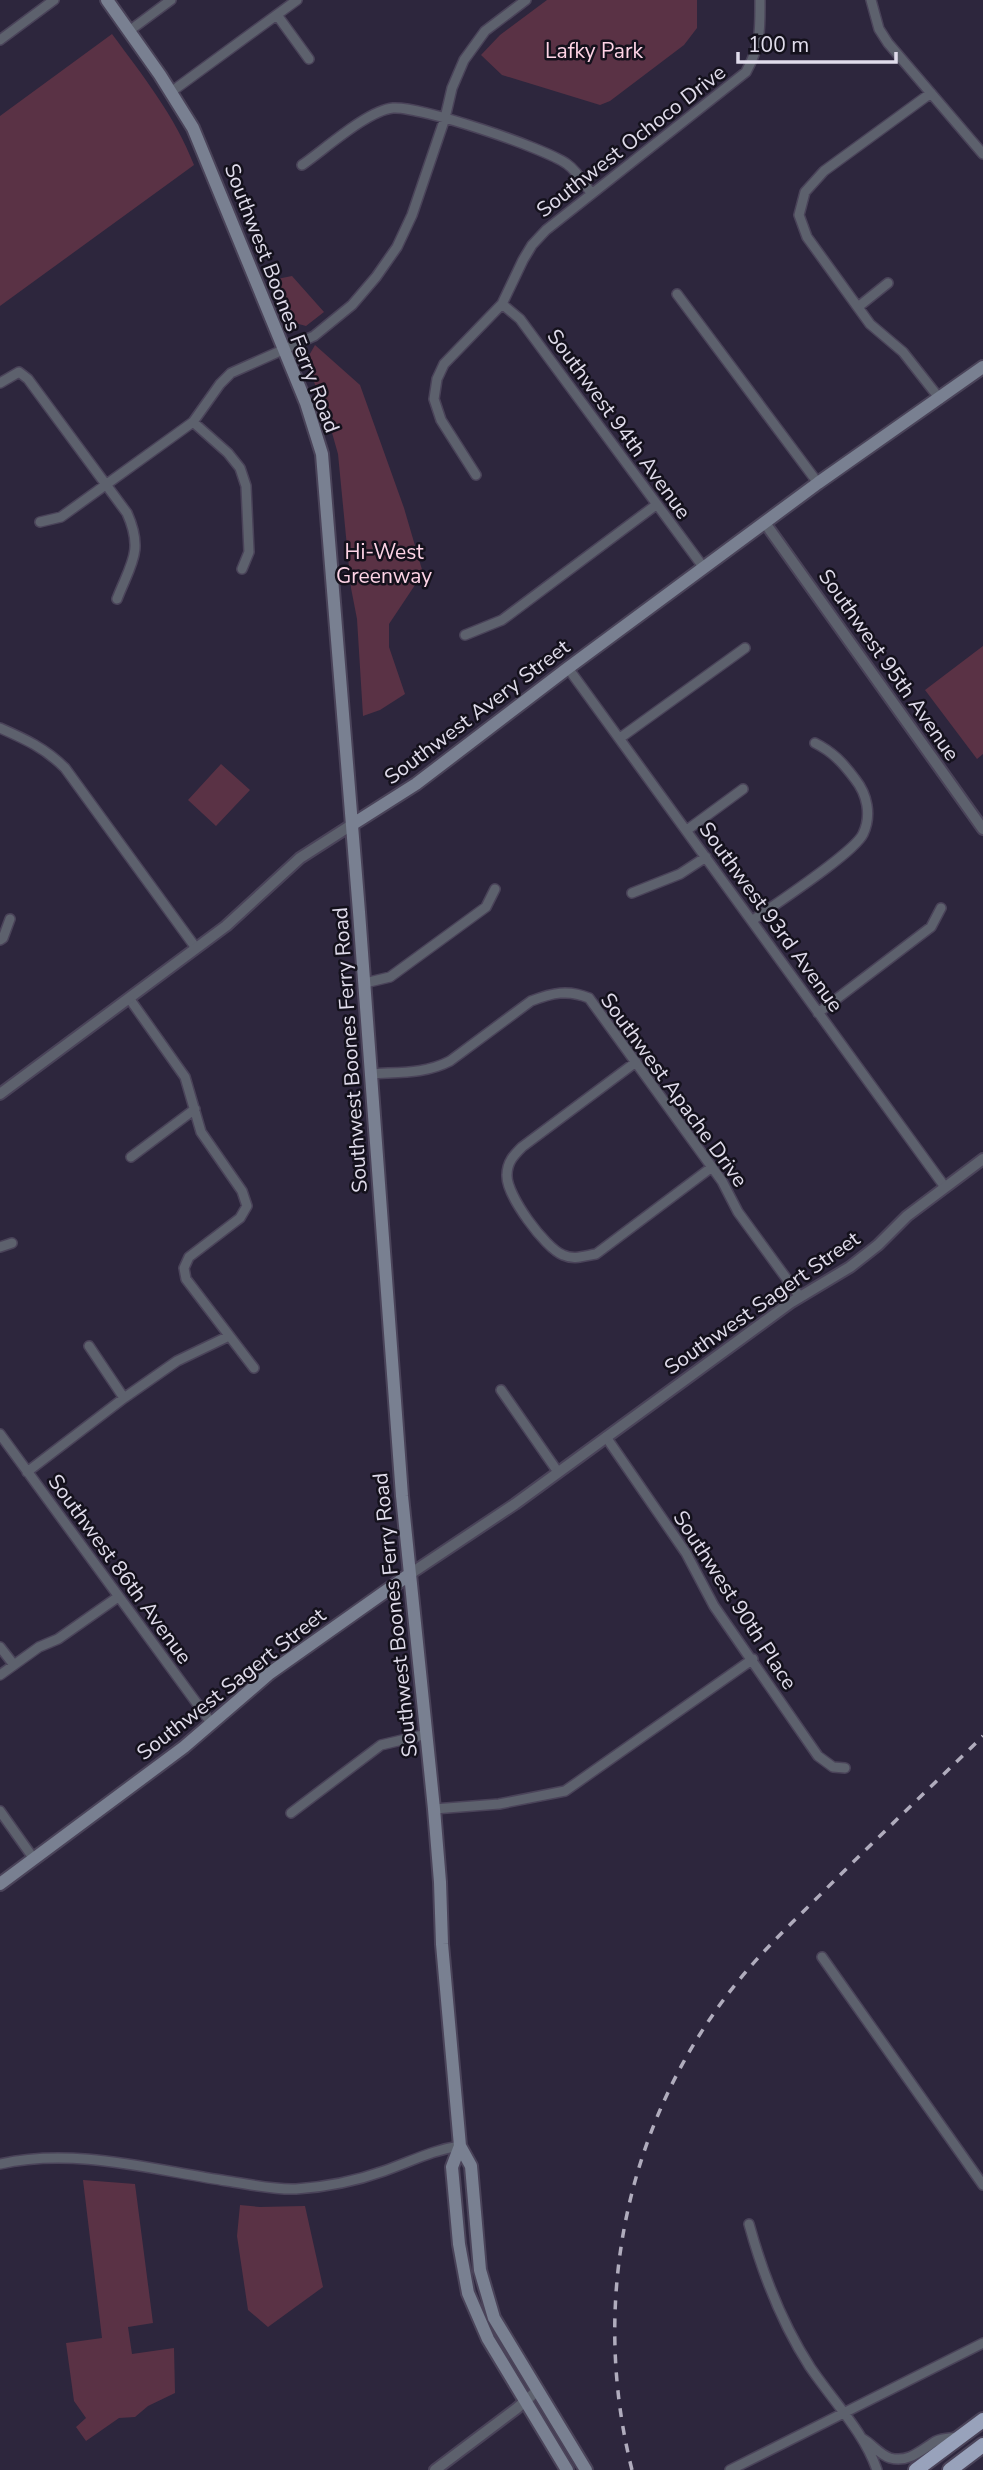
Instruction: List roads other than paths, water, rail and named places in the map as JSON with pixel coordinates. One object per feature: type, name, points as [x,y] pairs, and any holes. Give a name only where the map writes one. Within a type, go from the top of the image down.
[{"type":"highway","points":[[916,2470],[983,2420]]},
{"type":"highway","points":[[950,2470],[983,2445]]},
{"type":"main road","name":"Southwest Boones Ferry Road","points":[[107,0],[172,92],[205,153],[312,419],[323,462],[410,1574],[434,1809],[442,1944],[460,2146],[471,2166],[480,2270],[494,2318],[586,2470]]},
{"type":"main road","name":"Southwest Avery Street","points":[[352,824],[416,784],[818,483],[983,368]]},
{"type":"main road","name":"Southwest Sagert Street","points":[[0,1884],[212,1724],[270,1673],[410,1574]]},
{"type":"main road","name":"Southwest Boones Ferry Road","points":[[460,2146],[452,2167],[466,2283],[487,2336],[567,2470]]},
{"type":"street","points":[[0,40],[54,0]]},
{"type":"street","points":[[129,31],[172,0]]},
{"type":"street","points":[[172,92],[298,0]]},
{"type":"street","points":[[40,523],[61,517],[193,422],[231,373],[328,327],[352,305],[397,247],[412,215],[457,74],[478,37],[495,21],[526,0]]},
{"type":"street","name":"Southwest Ochoco Drive","points":[[476,475],[441,420],[434,399],[437,379],[444,364],[502,304],[532,245],[545,230],[746,72],[761,38],[760,0]]},
{"type":"street","points":[[871,0],[879,30],[983,154]]},
{"type":"street","points":[[277,15],[309,59]]},
{"type":"street","points":[[931,93],[824,172],[805,192],[799,215],[807,237],[870,324],[903,352],[940,399]]},
{"type":"street","points":[[302,165],[371,115],[392,108],[445,118],[554,155],[570,166],[591,193]]},
{"type":"street","points":[[859,307],[888,283]]},
{"type":"street","points":[[677,294],[818,483]]},
{"type":"street","name":"Southwest 94th Avenue","points":[[502,304],[520,319],[704,568]]},
{"type":"street","points":[[0,383],[19,372],[28,379],[127,513],[135,532],[137,548],[117,599]]},
{"type":"street","points":[[193,422],[228,453],[240,468],[246,486],[250,552],[242,569]]},
{"type":"street","points":[[465,635],[502,620],[656,505]]},
{"type":"street","name":"Southwest 95th Avenue","points":[[765,523],[983,828]]},
{"type":"street","points":[[620,738],[745,648]]},
{"type":"street","name":"Southwest 93rd Avenue","points":[[568,668],[945,1187]]},
{"type":"street","points":[[0,728],[34,742],[65,768],[196,948]]},
{"type":"street","points":[[753,920],[850,849],[863,834],[868,812],[860,785],[838,757],[815,743]]},
{"type":"street","points":[[687,830],[744,789]]},
{"type":"street","name":"Southwest Avery Street","points":[[0,1094],[239,915],[300,858],[352,824]]},
{"type":"street","points":[[632,893],[680,874],[706,856]]},
{"type":"street","points":[[365,983],[384,980],[400,970],[486,907],[495,889]]},
{"type":"street","points":[[818,1013],[931,927],[941,908]]},
{"type":"street","points":[[0,940],[10,919]]},
{"type":"street","name":"Southwest Apache Drive","points":[[371,1074],[437,1068],[531,1001],[546,995],[564,992],[589,998],[712,1167],[738,1212],[800,1297]]},
{"type":"street","points":[[129,998],[179,1066],[190,1088],[201,1132],[242,1191],[247,1206],[240,1218],[189,1257],[184,1269],[186,1279],[254,1368]]},
{"type":"street","points":[[636,1062],[522,1147],[510,1159],[507,1176],[511,1193],[548,1245],[562,1255],[576,1258],[596,1254],[712,1167]]},
{"type":"street","points":[[131,1157],[195,1109]]},
{"type":"street","name":"Southwest Sagert Street","points":[[410,1574],[471,1534],[800,1297],[860,1260],[907,1216],[983,1159]]},
{"type":"street","points":[[0,1247],[12,1243]]},
{"type":"street","points":[[27,1472],[177,1361],[229,1336]]},
{"type":"street","points":[[89,1346],[124,1398]]},
{"type":"street","points":[[500,1390],[558,1472]]},
{"type":"street","name":"Southwest 86th Avenue","points":[[0,1434],[212,1724]]},
{"type":"street","name":"Southwest 90th Place","points":[[606,1437],[686,1553],[714,1606],[818,1756],[833,1767],[845,1768]]},
{"type":"street","points":[[0,1675],[39,1647],[76,1628],[118,1597]]},
{"type":"street","points":[[0,1647],[14,1665]]},
{"type":"street","points":[[434,1809],[499,1804],[565,1791],[752,1660]]},
{"type":"street","points":[[291,1813],[381,1745],[427,1734]]},
{"type":"street","points":[[0,1811],[34,1859]]},
{"type":"street","points":[[822,1957],[983,2185]]},
{"type":"street","points":[[0,2165],[35,2158],[81,2158],[294,2189],[353,2181],[426,2153],[460,2146]]},
{"type":"street","points":[[749,2224],[761,2269],[782,2318],[808,2363],[863,2438],[889,2458],[909,2458],[938,2440],[962,2436]]},
{"type":"street","points":[[730,2470],[982,2346]]},
{"type":"street","points":[[435,2470],[538,2390]]},
{"type":"street","points":[[863,2438],[877,2470]]},
{"type":"railway","points":[[632,2470],[620,2405],[615,2341],[617,2276],[627,2212],[645,2150],[669,2090],[700,2033],[749,1968],[983,1736]]},
{"type":"park label","name":"Lafky Park","points":[[594,51]]},
{"type":"park label","name":"Hi-West Greenway","points":[[384,564]]}]
